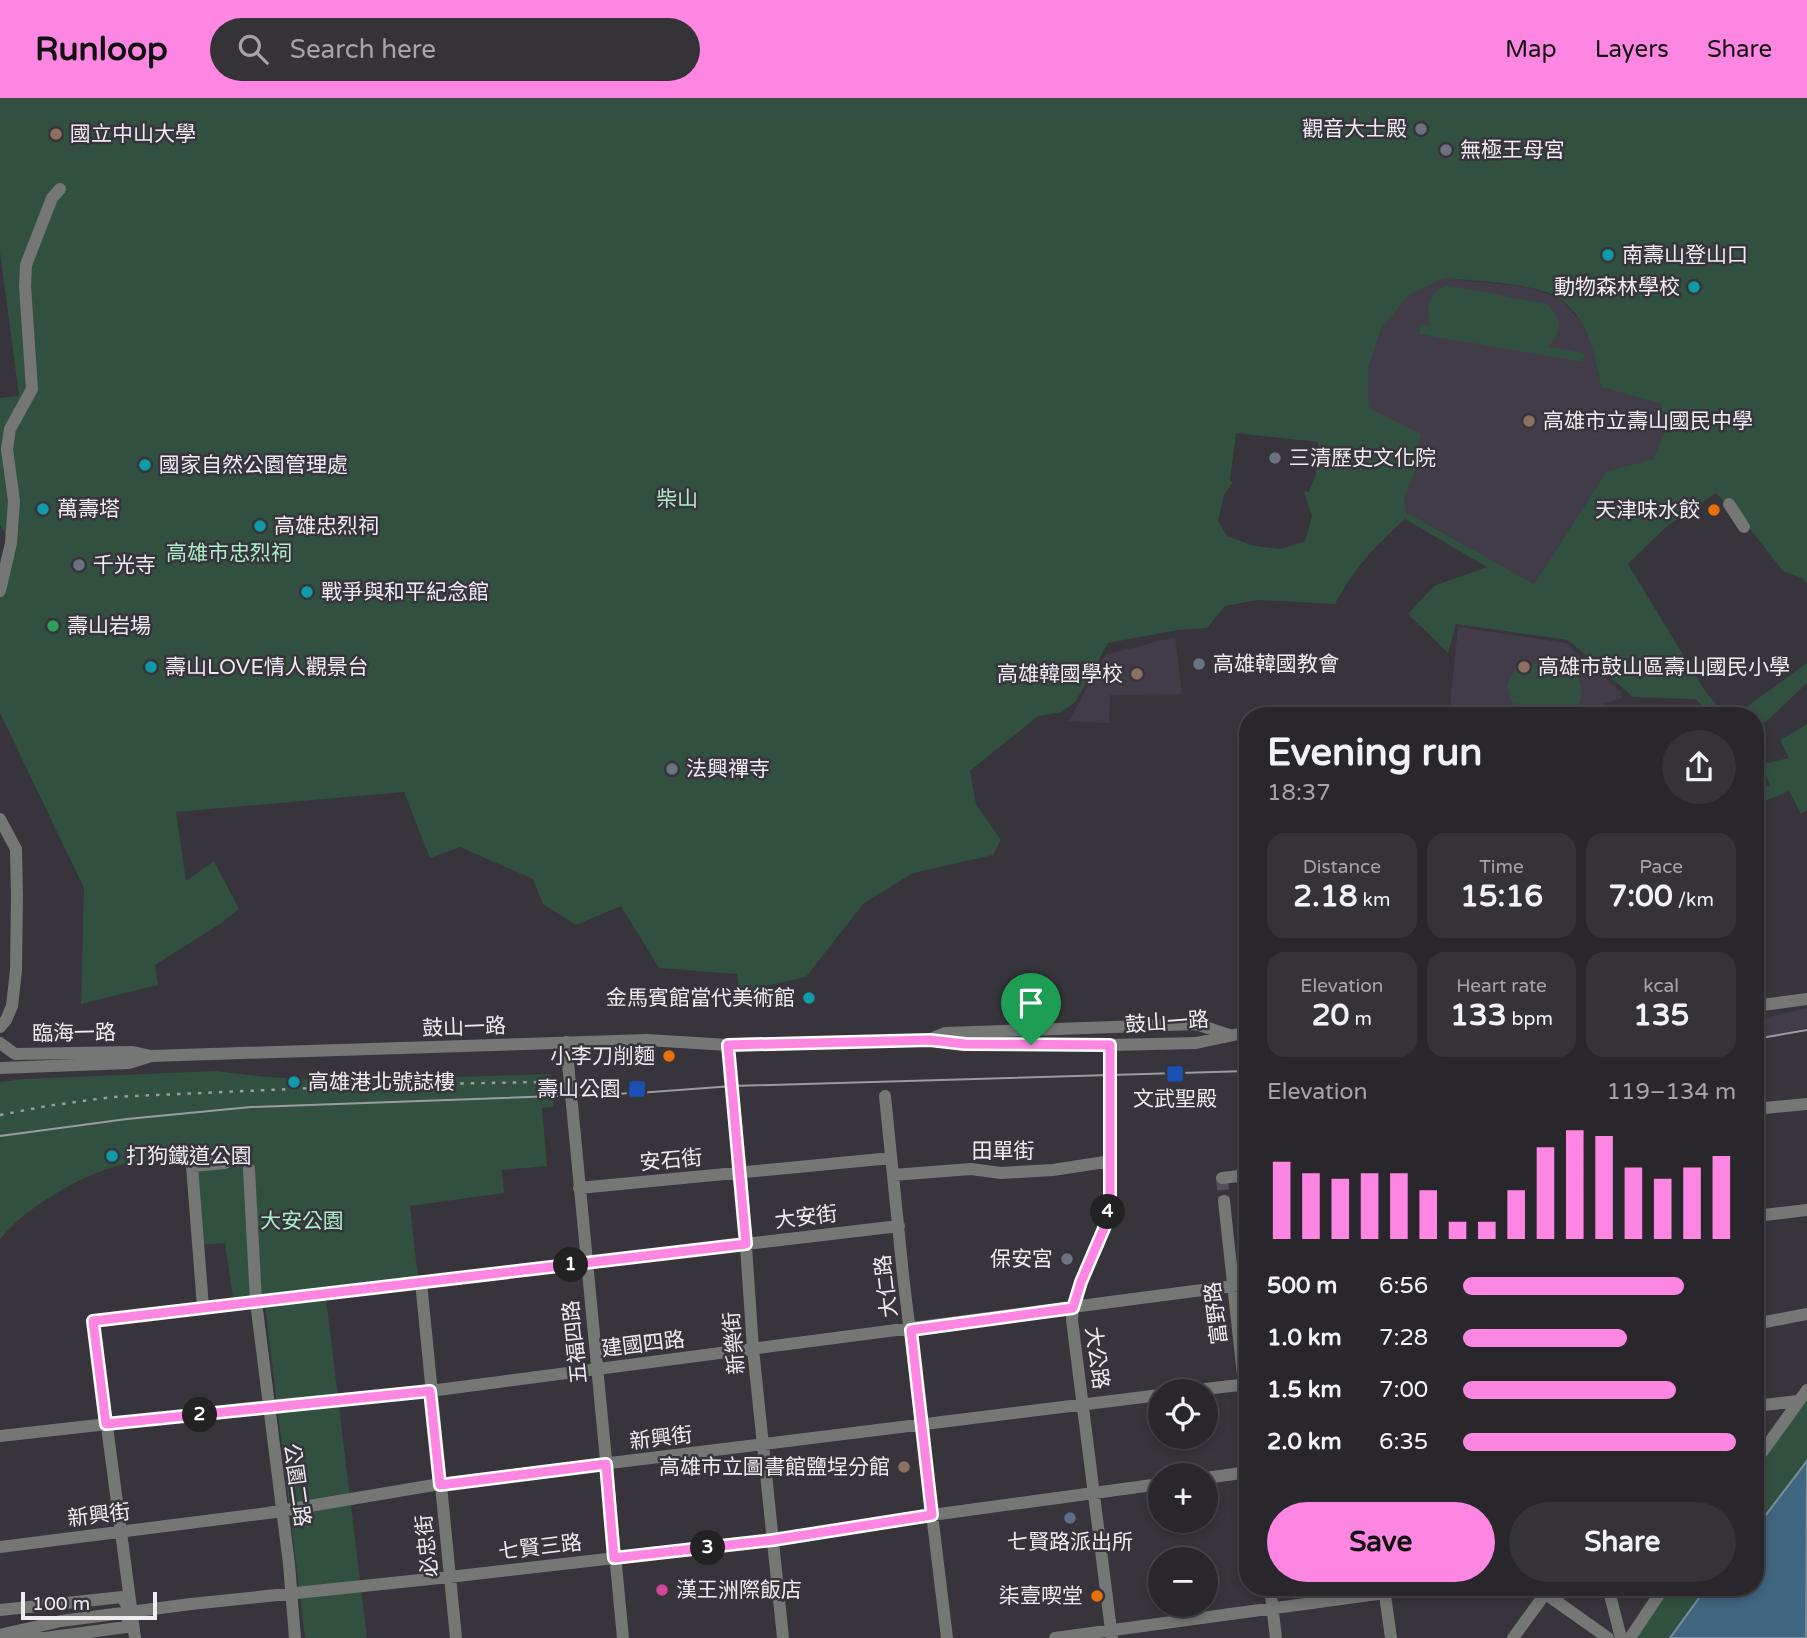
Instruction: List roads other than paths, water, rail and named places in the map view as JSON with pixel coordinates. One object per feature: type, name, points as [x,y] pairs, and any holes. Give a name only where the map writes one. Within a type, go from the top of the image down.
[{"type":"street","points":[[0,591],[11,544],[14,501],[6,449],[10,429],[32,389],[26,265],[51,198],[60,189]]},
{"type":"street","points":[[1728,504],[1744,527]]},
{"type":"street","points":[[0,819],[16,849],[17,884],[16,970],[9,1013],[0,1027]]},
{"type":"street","points":[[1764,1005],[1807,999]]},
{"type":"street","name":"鼓山一路","points":[[930,1040],[945,1033],[1196,1024],[1230,1035]]},
{"type":"street","points":[[1230,1035],[1239,1034]]},
{"type":"street","name":"鼓山一路","points":[[0,1068],[134,1062],[151,1056],[566,1042],[647,1040],[728,1045],[930,1040],[965,1044],[1110,1045],[1196,1043],[1230,1035]]},
{"type":"street","name":"五福四路","points":[[566,1042],[623,1638]]},
{"type":"street","name":"臨海一路","points":[[0,1043],[15,1054],[133,1052],[151,1056]]},
{"type":"street","name":"新樂街","points":[[728,1045],[741,1173],[753,1349],[783,1638]]},
{"type":"street","name":"大公路","points":[[1110,1045],[1110,1203],[1105,1226],[1081,1282],[1072,1320],[1111,1634]]},
{"type":"street","name":"大仁路","points":[[885,1096],[947,1638]]},
{"type":"street","points":[[1764,1108],[1807,1104]]},
{"type":"street","name":"安石街","points":[[579,1188],[891,1158]]},
{"type":"street","name":"田單街","points":[[893,1175],[971,1169],[1001,1173],[1027,1172],[1111,1161]]},
{"type":"street","points":[[203,1307],[192,1166],[225,1163]]},
{"type":"street","name":"公園二路","points":[[249,1169],[256,1302],[292,1592],[295,1638]]},
{"type":"street","points":[[1222,1178],[1239,1176]]},
{"type":"street","name":"富野路","points":[[1224,1201],[1239,1334]]},
{"type":"street","points":[[1764,1215],[1807,1210]]},
{"type":"street","name":"大安街","points":[[106,1424],[93,1321],[899,1226]]},
{"type":"street","name":"必忠街","points":[[421,1282],[456,1638]]},
{"type":"street","name":"建國四路","points":[[0,1436],[430,1391],[911,1330],[1239,1285]]},
{"type":"street","points":[[1764,1322],[1807,1314]]},
{"type":"street","points":[[1218,1387],[1239,1385]]},
{"type":"street","points":[[1764,1449],[1807,1390]]},
{"type":"street","name":"新興街","points":[[0,1547],[282,1510],[440,1485],[1148,1396]]},
{"type":"street","points":[[1764,1404],[1798,1401]]},
{"type":"street","points":[[106,1424],[135,1638]]},
{"type":"street","points":[[1218,1476],[1239,1473]]},
{"type":"street","name":"七賢三路","points":[[0,1636],[61,1621],[292,1592],[773,1540],[1148,1486]]},
{"type":"street","points":[[1271,1596],[1276,1638]]},
{"type":"street","points":[[1055,1638],[1111,1634],[1348,1596]]},
{"type":"street","points":[[1386,1596],[1391,1638]]},
{"type":"street","points":[[1513,1638],[1537,1596]]},
{"type":"street","points":[[1548,1596],[1608,1638]]},
{"type":"street","points":[[1610,1596],[1621,1638]]},
{"type":"street","points":[[1630,1638],[1658,1596]]},
{"type":"street","points":[[0,1610],[122,1597],[131,1612]]},
{"type":"street","name":"七賢三路","points":[[25,1629],[58,1613],[111,1598]]},
{"type":"street","points":[[0,1636],[18,1608]]},
{"type":"street","name":"七賢三路","points":[[0,1636],[45,1638],[126,1627],[131,1612]]},
{"type":"water","points":[[1807,1461],[1806,1638],[1670,1638],[1700,1596],[1764,1596],[1764,1517]]},
{"type":"tunnel","points":[[1222,1178],[1224,1201]]},
{"type":"tram line","points":[[1764,1037],[1807,1030]]},
{"type":"tram line","points":[[0,1136],[127,1119],[251,1107],[638,1093],[733,1086],[1239,1071]]},
{"type":"railway","points":[[0,1115],[112,1097],[380,1085],[542,1082]]},
{"type":"place","name":"觀音大士殿","points":[[1421,129]]},
{"type":"place","name":"國立中山大學","points":[[56,134]]},
{"type":"place","name":"無極王母宮","points":[[1446,150]]},
{"type":"place","name":"南壽山登山口","points":[[1608,255]]},
{"type":"place","name":"動物森林學校","points":[[1694,287]]},
{"type":"place","name":"高雄市立壽山國民中學","points":[[1529,421]]},
{"type":"place","name":"三清歷史文化院","points":[[1275,458]]},
{"type":"place","name":"國家自然公園管理處","points":[[145,465]]},
{"type":"place","name":"萬壽塔","points":[[43,509]]},
{"type":"place","name":"天津味水餃","points":[[1714,510]]},
{"type":"place","name":"高雄忠烈祠","points":[[260,526]]},
{"type":"place","name":"千光寺","points":[[79,565]]},
{"type":"place","name":"戰爭與和平紀念館","points":[[307,592]]},
{"type":"place","name":"壽山岩場","points":[[53,626]]},
{"type":"place","name":"高雄韓國教會","points":[[1199,664]]},
{"type":"place","name":"壽山LOVE情人觀景台","points":[[151,667]]},
{"type":"place","name":"高雄市鼓山區壽山國民小學","points":[[1524,667]]},
{"type":"place","name":"高雄韓國學校","points":[[1137,674]]},
{"type":"place","name":"法興禪寺","points":[[672,769]]},
{"type":"place","name":"金馬賓館當代美術館","points":[[809,998]]},
{"type":"place","name":"小李刀削麵","points":[[669,1056]]},
{"type":"place","name":"文武聖殿","points":[[1175,1074]]},
{"type":"place","name":"高雄港北號誌樓","points":[[294,1082]]},
{"type":"place","name":"壽山公園","points":[[637,1089]]},
{"type":"place","name":"打狗鐵道公園","points":[[112,1156]]},
{"type":"place","name":"保安宮","points":[[1067,1259]]},
{"type":"place","name":"高雄市立圖書館鹽埕分館","points":[[904,1467]]},
{"type":"place","name":"七賢路派出所","points":[[1070,1518]]},
{"type":"place","name":"漢王洲際飯店","points":[[662,1590]]},
{"type":"place","name":"柒壹喫堂","points":[[1097,1596]]},
{"type":"park label","name":"柴山","points":[[677,499]]},
{"type":"park label","name":"高雄市忠烈祠","points":[[229,553]]},
{"type":"park label","name":"大安公園","points":[[302,1221]]}]
